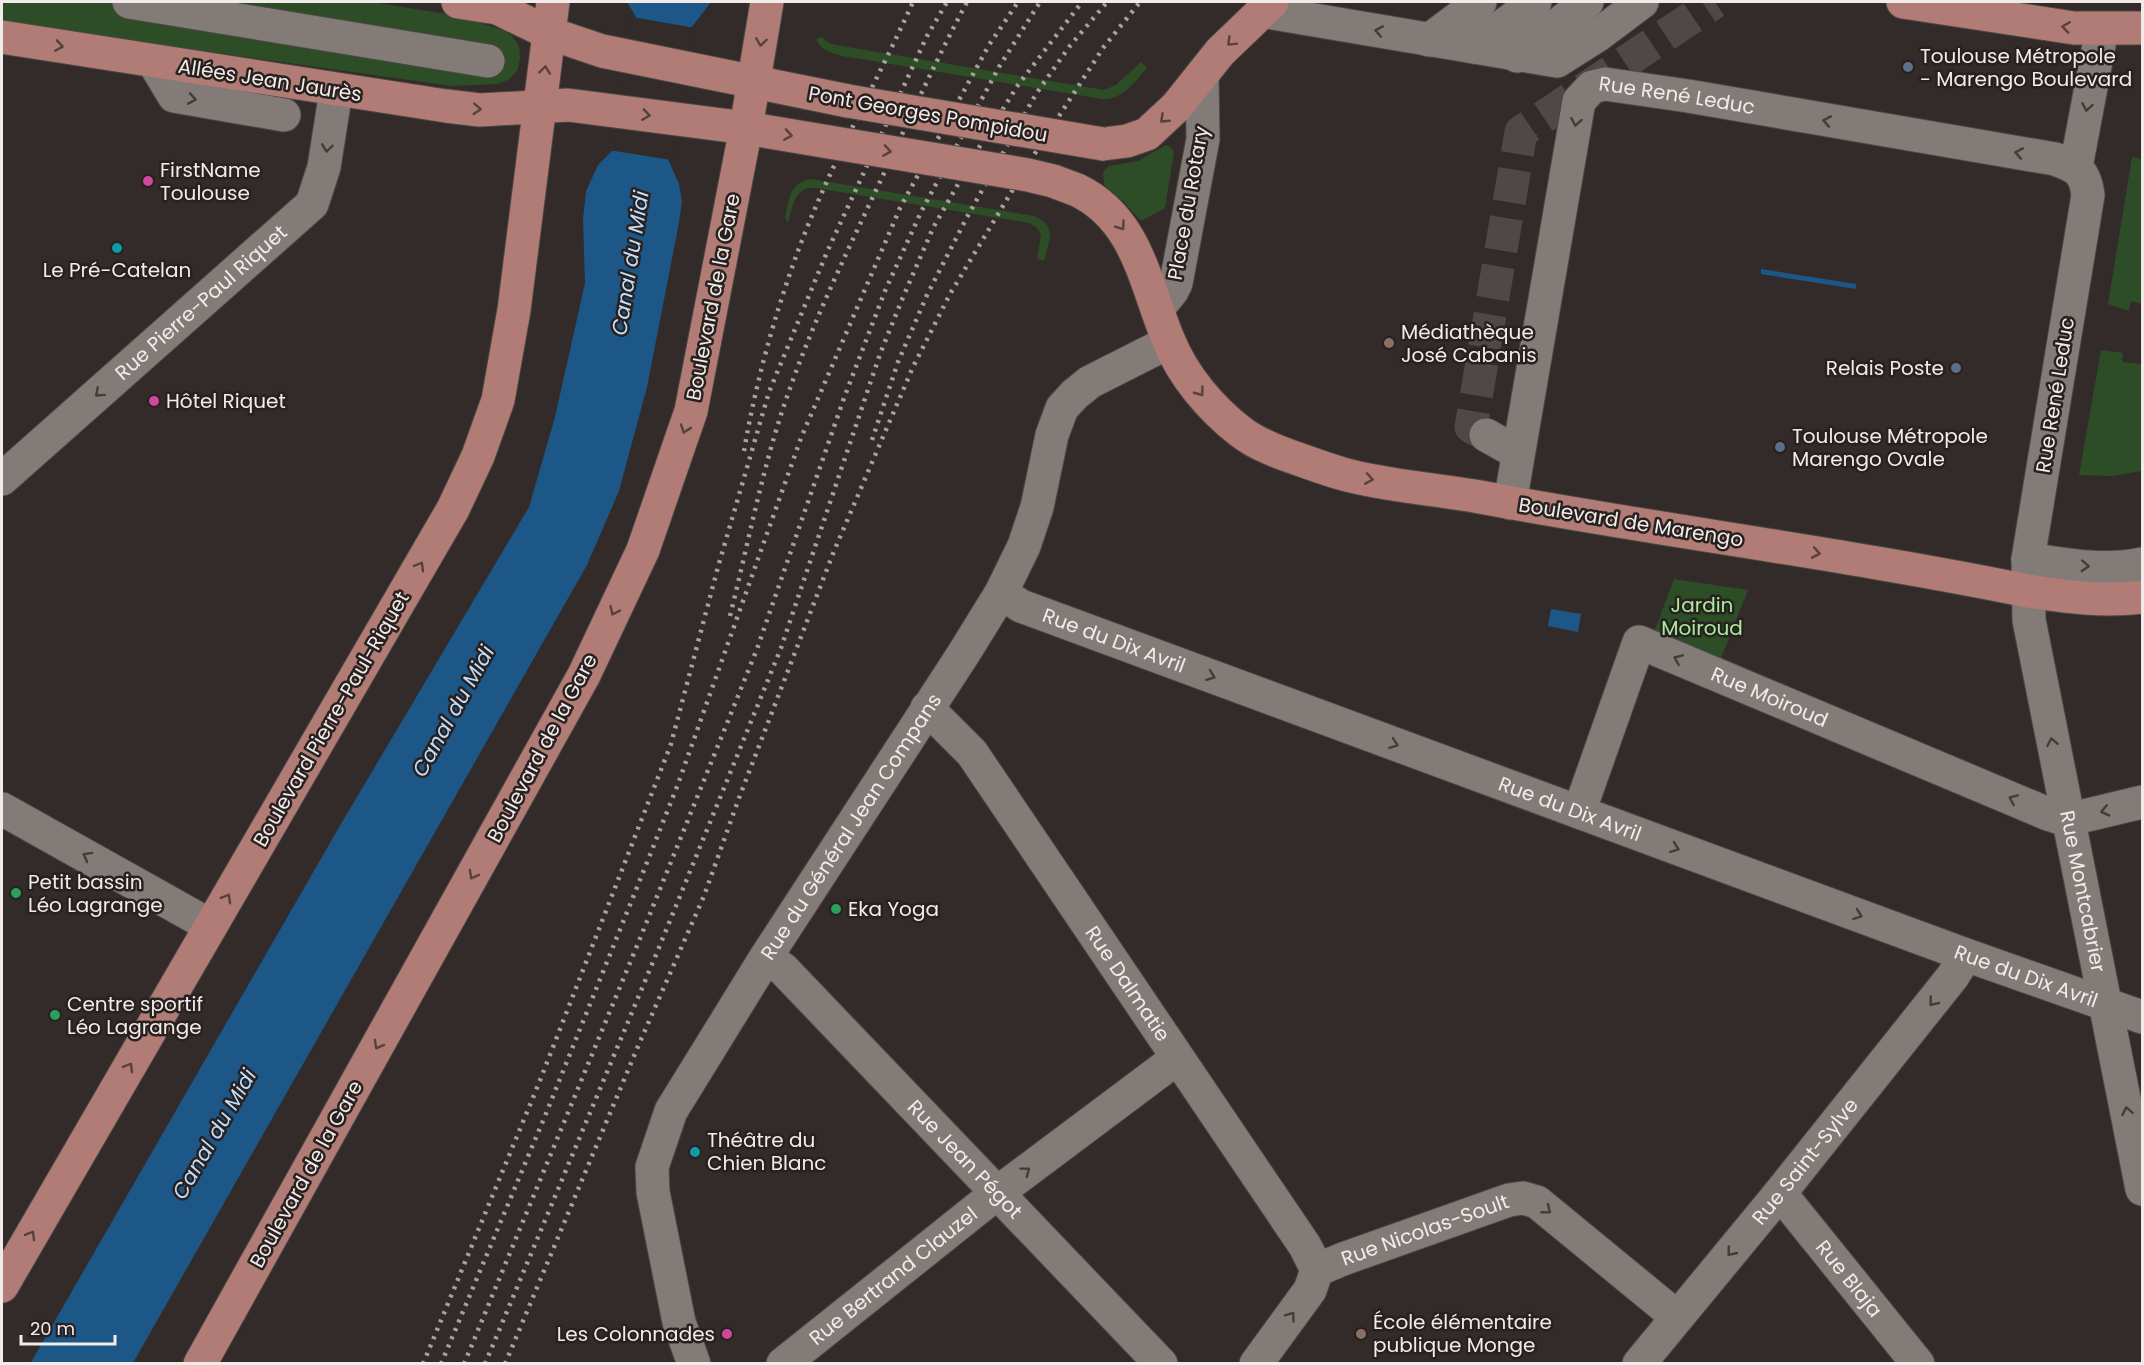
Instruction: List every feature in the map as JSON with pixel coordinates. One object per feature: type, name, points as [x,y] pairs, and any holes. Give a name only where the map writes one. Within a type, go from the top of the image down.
[{"type":"main road","points":[[458,2],[551,17]]},
{"type":"main road","name":"Boulevard de la Gare","points":[[200,1364],[584,675],[643,550],[691,411],[755,83],[767,2]]},
{"type":"main road","points":[[1903,2],[2074,28],[2142,28]]},
{"type":"main road","points":[[1202,75],[1220,52],[1267,6]]},
{"type":"main road","name":"Pont Georges Pompidou","points":[[551,17],[602,51],[849,101],[1103,144]]},
{"type":"main road","name":"Boulevard Pierre-Paul-Riquet","points":[[2,1286],[453,509],[478,456],[498,400],[512,322],[551,17]]},
{"type":"main road","name":"Allées Jean Jaurès","points":[[2,37],[336,91],[480,110],[567,105],[746,128]]},
{"type":"main road","name":"Place du Rotary","points":[[1103,144],[1127,141],[1147,134],[1177,106],[1202,75]]},
{"type":"main road","name":"Boulevard de Marengo","points":[[746,128],[1028,175],[1077,189],[1108,210],[1123,228],[1142,267],[1169,342],[1204,398],[1242,432],[1276,452],[1344,475],[1759,543],[2067,597],[2118,600],[2142,597]]},
{"type":"street","points":[[129,2],[488,61]]},
{"type":"street","points":[[1430,40],[1480,2]]},
{"type":"street","points":[[1474,47],[1535,2]]},
{"type":"street","points":[[1517,56],[1587,2]]},
{"type":"street","points":[[1267,6],[1430,40],[1557,61],[1598,35],[1641,2]]},
{"type":"street","points":[[2076,167],[2102,29]]},
{"type":"street","points":[[153,62],[174,96],[285,115]]},
{"type":"street","name":"Place du Rotary","points":[[1158,308],[1176,283],[1203,139],[1202,75]]},
{"type":"street","name":"Rue René Leduc","points":[[1509,503],[1579,101],[1592,87],[1605,84],[1688,96],[2055,159],[2076,167],[2086,182],[2088,195],[2028,559],[2028,591]]},
{"type":"street","name":"Rue Pierre-Paul Riquet","points":[[2,479],[312,204],[324,167],[336,91]]},
{"type":"street","name":"Rue du Général Jean Compans","points":[[694,1364],[679,1322],[653,1192],[652,1167],[671,1112],[766,957],[964,653],[1000,593],[1024,546],[1037,507],[1052,435],[1062,408],[1090,382],[1169,342]]},
{"type":"street","points":[[1486,435],[1518,453]]},
{"type":"street","points":[[2028,559],[2085,567],[2129,567],[2142,564]]},
{"type":"street","name":"Rue Montcabrier","points":[[2028,591],[2029,620],[2067,820],[2142,1189]]},
{"type":"street","name":"Rue du Dix Avril","points":[[1000,593],[1021,606],[1966,955],[2142,1017]]},
{"type":"street","name":"Rue Moiroud","points":[[1579,813],[1639,642],[2067,820]]},
{"type":"street","name":"Rue Dalmatie","points":[[927,708],[972,753],[1176,1059],[1305,1246],[1317,1270]]},
{"type":"street","points":[[2067,820],[2142,802]]},
{"type":"street","points":[[2,809],[211,926]]},
{"type":"street","name":"Rue Saint-Sylve","points":[[1639,1364],[1780,1193],[1953,976],[1966,955]]},
{"type":"street","name":"Rue Jean Pégot","points":[[766,957],[783,969],[1161,1364]]},
{"type":"street","name":"Rue Bertrand Clauzel","points":[[783,1364],[997,1193],[1176,1059]]},
{"type":"street","name":"Rue Blaja","points":[[1780,1193],[1918,1364]]},
{"type":"street","name":"Rue Nicolas-Soult","points":[[1256,1364],[1310,1290],[1317,1270],[1509,1200],[1523,1198],[1537,1202],[1677,1317]]},
{"type":"green space","points":[[2,2],[372,2],[459,16],[505,31],[519,46],[520,57],[518,69],[510,79],[498,84],[451,86],[2,22]]},
{"type":"green space","points":[[822,37],[836,45],[1104,90],[1116,85],[1141,62],[1147,68],[1122,93],[1110,99],[1103,99],[842,56],[821,46],[816,39]]},
{"type":"green space","points":[[1166,145],[1174,152],[1165,208],[1141,221],[1104,185],[1103,172],[1109,166],[1138,161]]},
{"type":"green space","points":[[2132,157],[2142,159],[2142,304],[2131,301],[2129,311],[2108,304]]},
{"type":"green space","points":[[811,179],[1034,216],[1042,220],[1049,229],[1050,235],[1044,261],[1037,259],[1041,234],[1029,223],[816,188],[803,190],[799,194],[793,204],[788,223],[785,218],[791,193],[798,184]]},
{"type":"green space","points":[[2101,350],[2123,353],[2122,362],[2142,364],[2142,471],[2111,476],[2079,475]]},
{"type":"green space","name":"Jardin Moiroud","points":[[1674,579],[1748,590],[1721,658],[1654,632]]},
{"type":"water","name":"Canal du Midi","points":[[627,2],[711,2],[691,28],[668,159],[679,184],[682,202],[647,387],[619,491],[587,565],[133,1363],[30,1364],[338,829],[529,507],[555,417],[585,283],[583,219],[586,191],[598,165],[612,151],[636,17]]},
{"type":"water","points":[[1761,269],[1856,284],[1856,289],[1761,274]]},
{"type":"water","points":[[1551,609],[1581,614],[1578,632],[1548,626]]},
{"type":"pier","points":[[632,17],[695,28],[672,160],[608,150]]},
{"type":"tunnel","points":[[1486,435],[1471,427],[1521,132],[1715,2]]},
{"type":"railway","points":[[744,451],[765,356],[794,262],[835,163],[913,2]]},
{"type":"railway","points":[[423,1364],[539,1083],[671,744],[718,567],[769,392],[827,252],[927,36],[947,2]]},
{"type":"railway","points":[[730,616],[771,446],[799,365],[842,262],[921,93],[967,2]]},
{"type":"railway","points":[[441,1364],[545,1116],[678,784],[801,438],[900,208],[989,45],[1018,2]]},
{"type":"railway","points":[[464,1364],[757,649],[844,398],[885,291],[921,212],[999,67],[1040,2]]},
{"type":"railway","points":[[485,1364],[781,648],[880,354],[933,228],[1018,85],[1082,2]]},
{"type":"railway","points":[[872,440],[898,362],[927,295],[966,219],[1036,94],[1069,47],[1107,2]]},
{"type":"railway","points":[[505,1364],[639,1044],[704,896],[739,798],[834,551],[913,367],[950,294],[1030,161],[1103,48],[1140,2]]},
{"type":"place","name":"Toulouse Métropole - Marengo Boulevard","points":[[1908,67]]},
{"type":"place","name":"FirstName Toulouse","points":[[148,181]]},
{"type":"place","name":"Le Pré-Catelan","points":[[117,248]]},
{"type":"place","name":"Médiathèque José Cabanis","points":[[1389,343]]},
{"type":"place","name":"Relais Poste","points":[[1956,368]]},
{"type":"place","name":"Hôtel Riquet","points":[[154,401]]},
{"type":"place","name":"Toulouse Métropole Marengo Ovale","points":[[1780,447]]},
{"type":"place","name":"Petit bassin Léo Lagrange","points":[[16,893]]},
{"type":"place","name":"Eka Yoga","points":[[836,909]]},
{"type":"place","name":"Centre sportif Léo Lagrange","points":[[55,1015]]},
{"type":"place","name":"Théâtre du Chien Blanc","points":[[695,1152]]},
{"type":"place","name":"Les Colonnades","points":[[727,1334]]},
{"type":"place","name":"École élémentaire publique Monge","points":[[1361,1334]]}]
